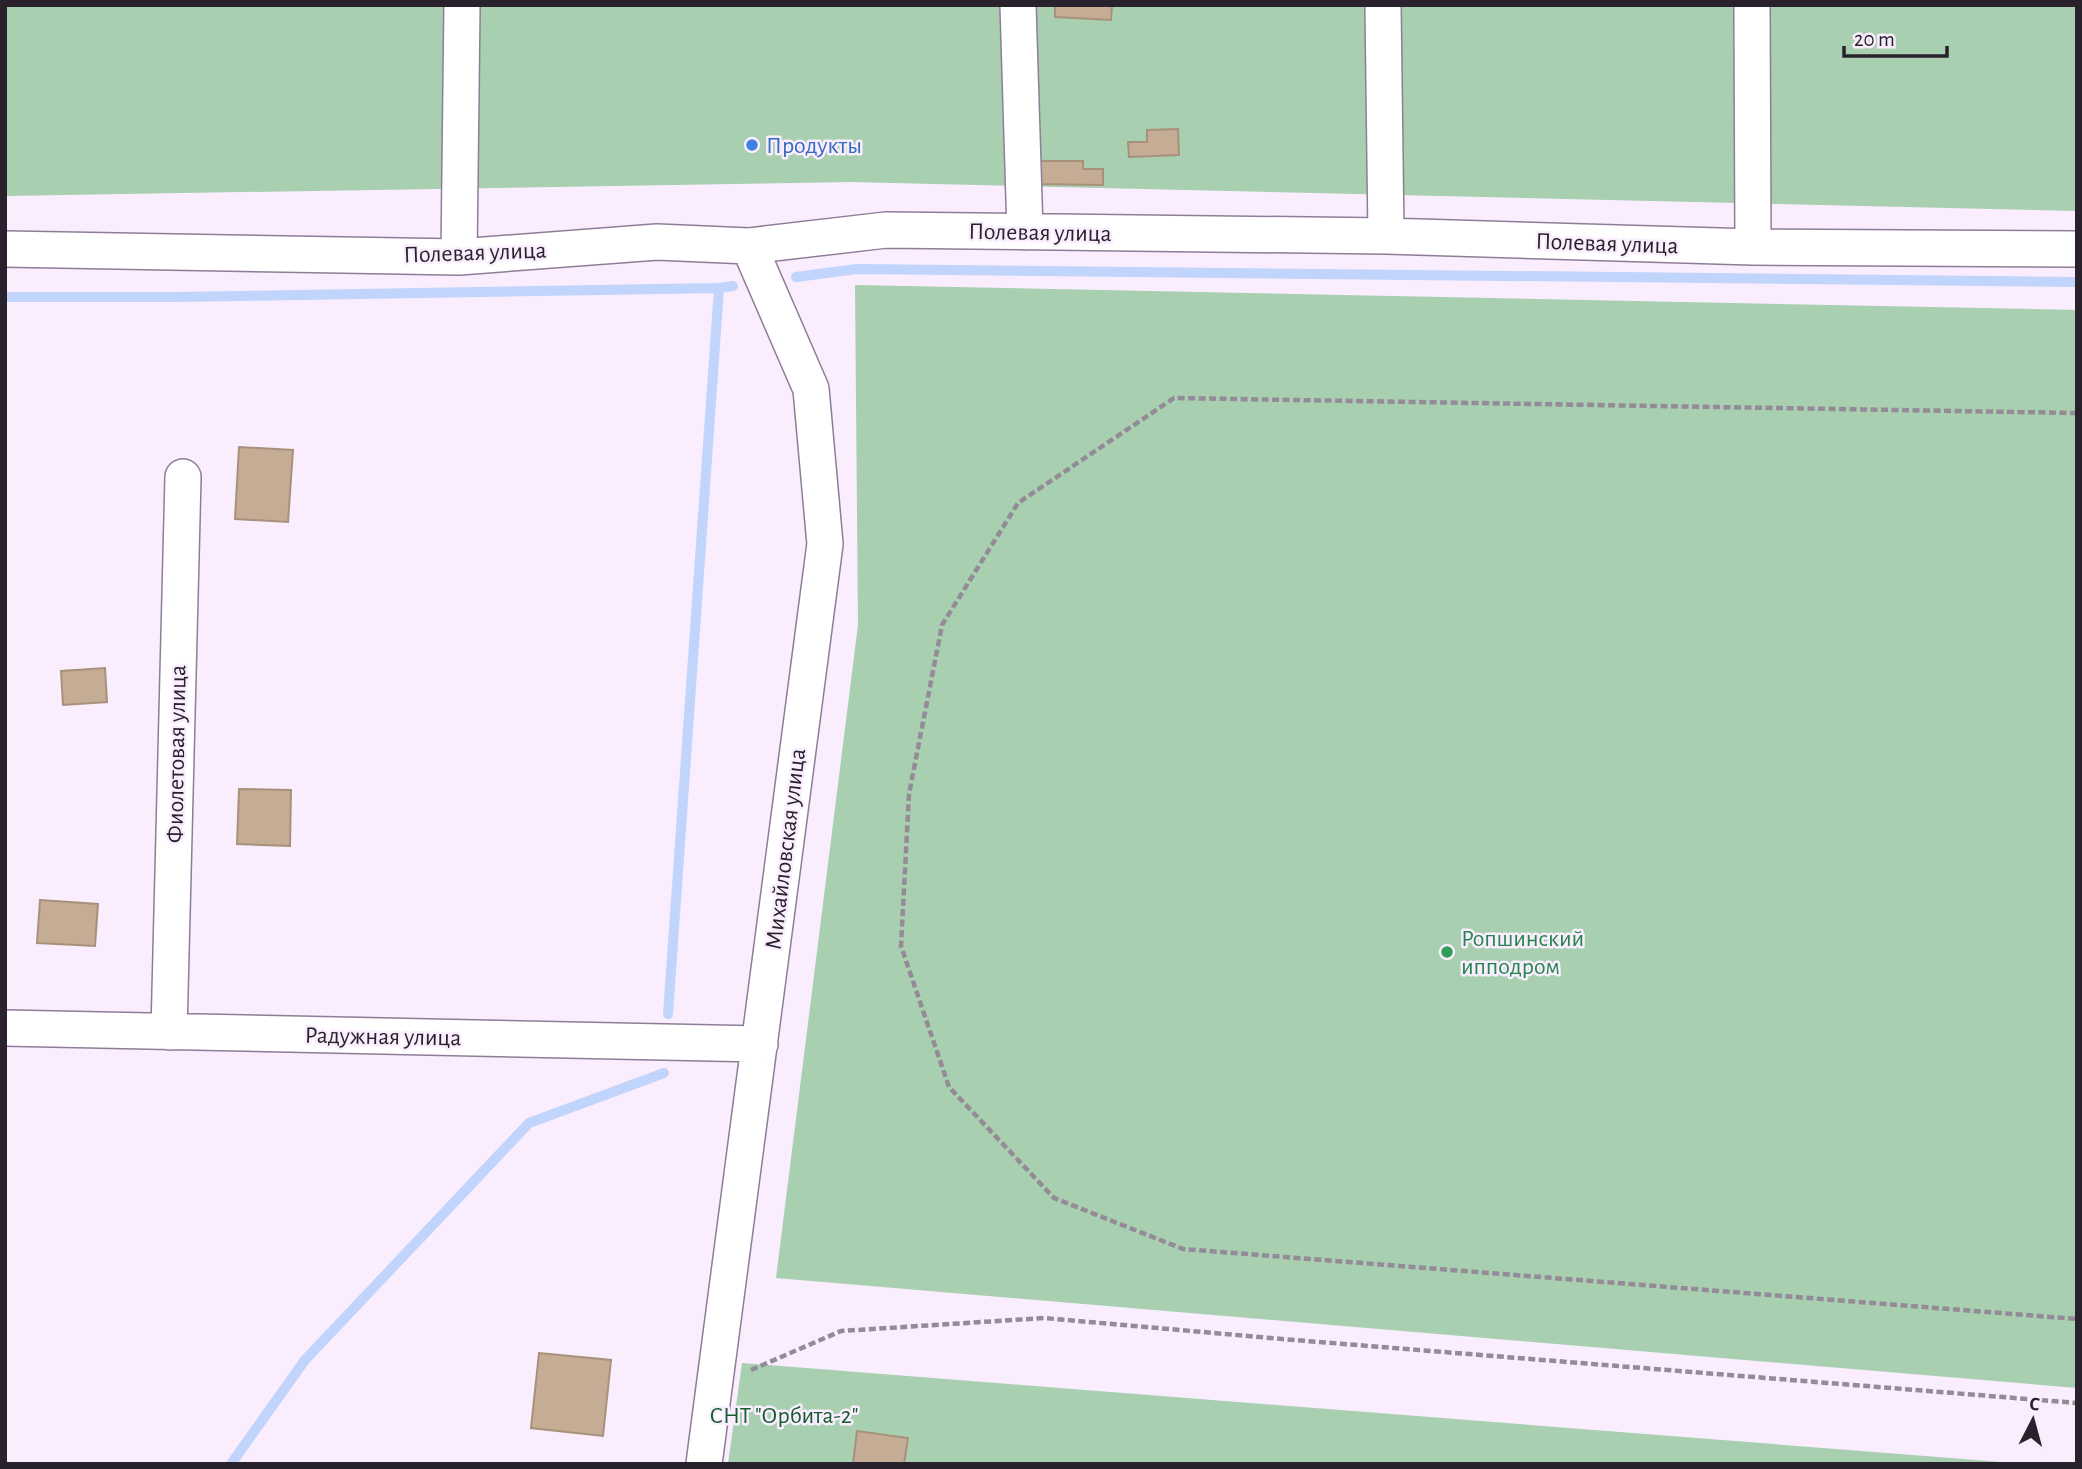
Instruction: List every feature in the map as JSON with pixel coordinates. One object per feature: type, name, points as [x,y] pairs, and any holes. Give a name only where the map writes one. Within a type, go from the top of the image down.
[{"type":"street","points":[[459,257],[462,5]]},
{"type":"street","points":[[1018,5],[1025,232]]},
{"type":"street","points":[[1383,5],[1387,236]]},
{"type":"street","points":[[1752,5],[1754,247]]},
{"type":"street","name":"Полевая улица","points":[[5,249],[459,257],[657,242],[749,246],[886,230],[1387,236],[1754,247],[2077,249]]},
{"type":"street","name":"Михайловская улица","points":[[704,1464],[825,544],[811,389],[749,246]]},
{"type":"street","name":"Фиолетовая улица","points":[[169,1032],[183,477]]},
{"type":"street","name":"Радужная улица","points":[[5,1028],[760,1044]]},
{"type":"path","points":[[2077,413],[1174,398],[1018,503],[942,625],[909,794],[901,946],[949,1087],[1054,1198],[1183,1250],[2077,1320]]},
{"type":"path","points":[[715,1385],[841,1331],[1044,1318],[2077,1403]]},
{"type":"green space","points":[[5,5],[2077,5],[2077,211],[851,182],[5,196]]},
{"type":"green space","name":"Ропшинский ипподром","points":[[855,285],[2077,310],[2077,1388],[776,1278],[858,625]]},
{"type":"green space","name":"СНТ \"Орбита-2\"","points":[[742,1363],[2027,1464],[728,1464]]},
{"type":"building","points":[[1055,5],[1112,5],[1111,20],[1055,17]]},
{"type":"building","points":[[1178,129],[1179,155],[1129,157],[1128,142],[1147,142],[1147,130]]},
{"type":"building","points":[[1037,161],[1083,161],[1083,169],[1103,169],[1103,185],[1037,184]]},
{"type":"building","points":[[239,447],[293,450],[288,522],[235,519]]},
{"type":"building","points":[[105,668],[107,702],[63,705],[61,671]]},
{"type":"building","points":[[239,789],[291,790],[290,846],[237,844]]},
{"type":"building","points":[[40,900],[98,904],[95,946],[37,943]]},
{"type":"building","points":[[539,1353],[611,1360],[603,1436],[531,1428]]},
{"type":"building","points":[[857,1431],[908,1438],[904,1464],[853,1464]]},
{"type":"waterway","points":[[796,277],[857,269],[2077,282]]},
{"type":"waterway","points":[[5,297],[175,297],[733,286]]},
{"type":"waterway","points":[[668,1014],[719,288]]},
{"type":"waterway","points":[[231,1464],[305,1360],[529,1123],[664,1073]]},
{"type":"place","name":"Продукты","points":[[752,145]]},
{"type":"place","name":"Ропшинский ипподром","points":[[1447,952]]}]
